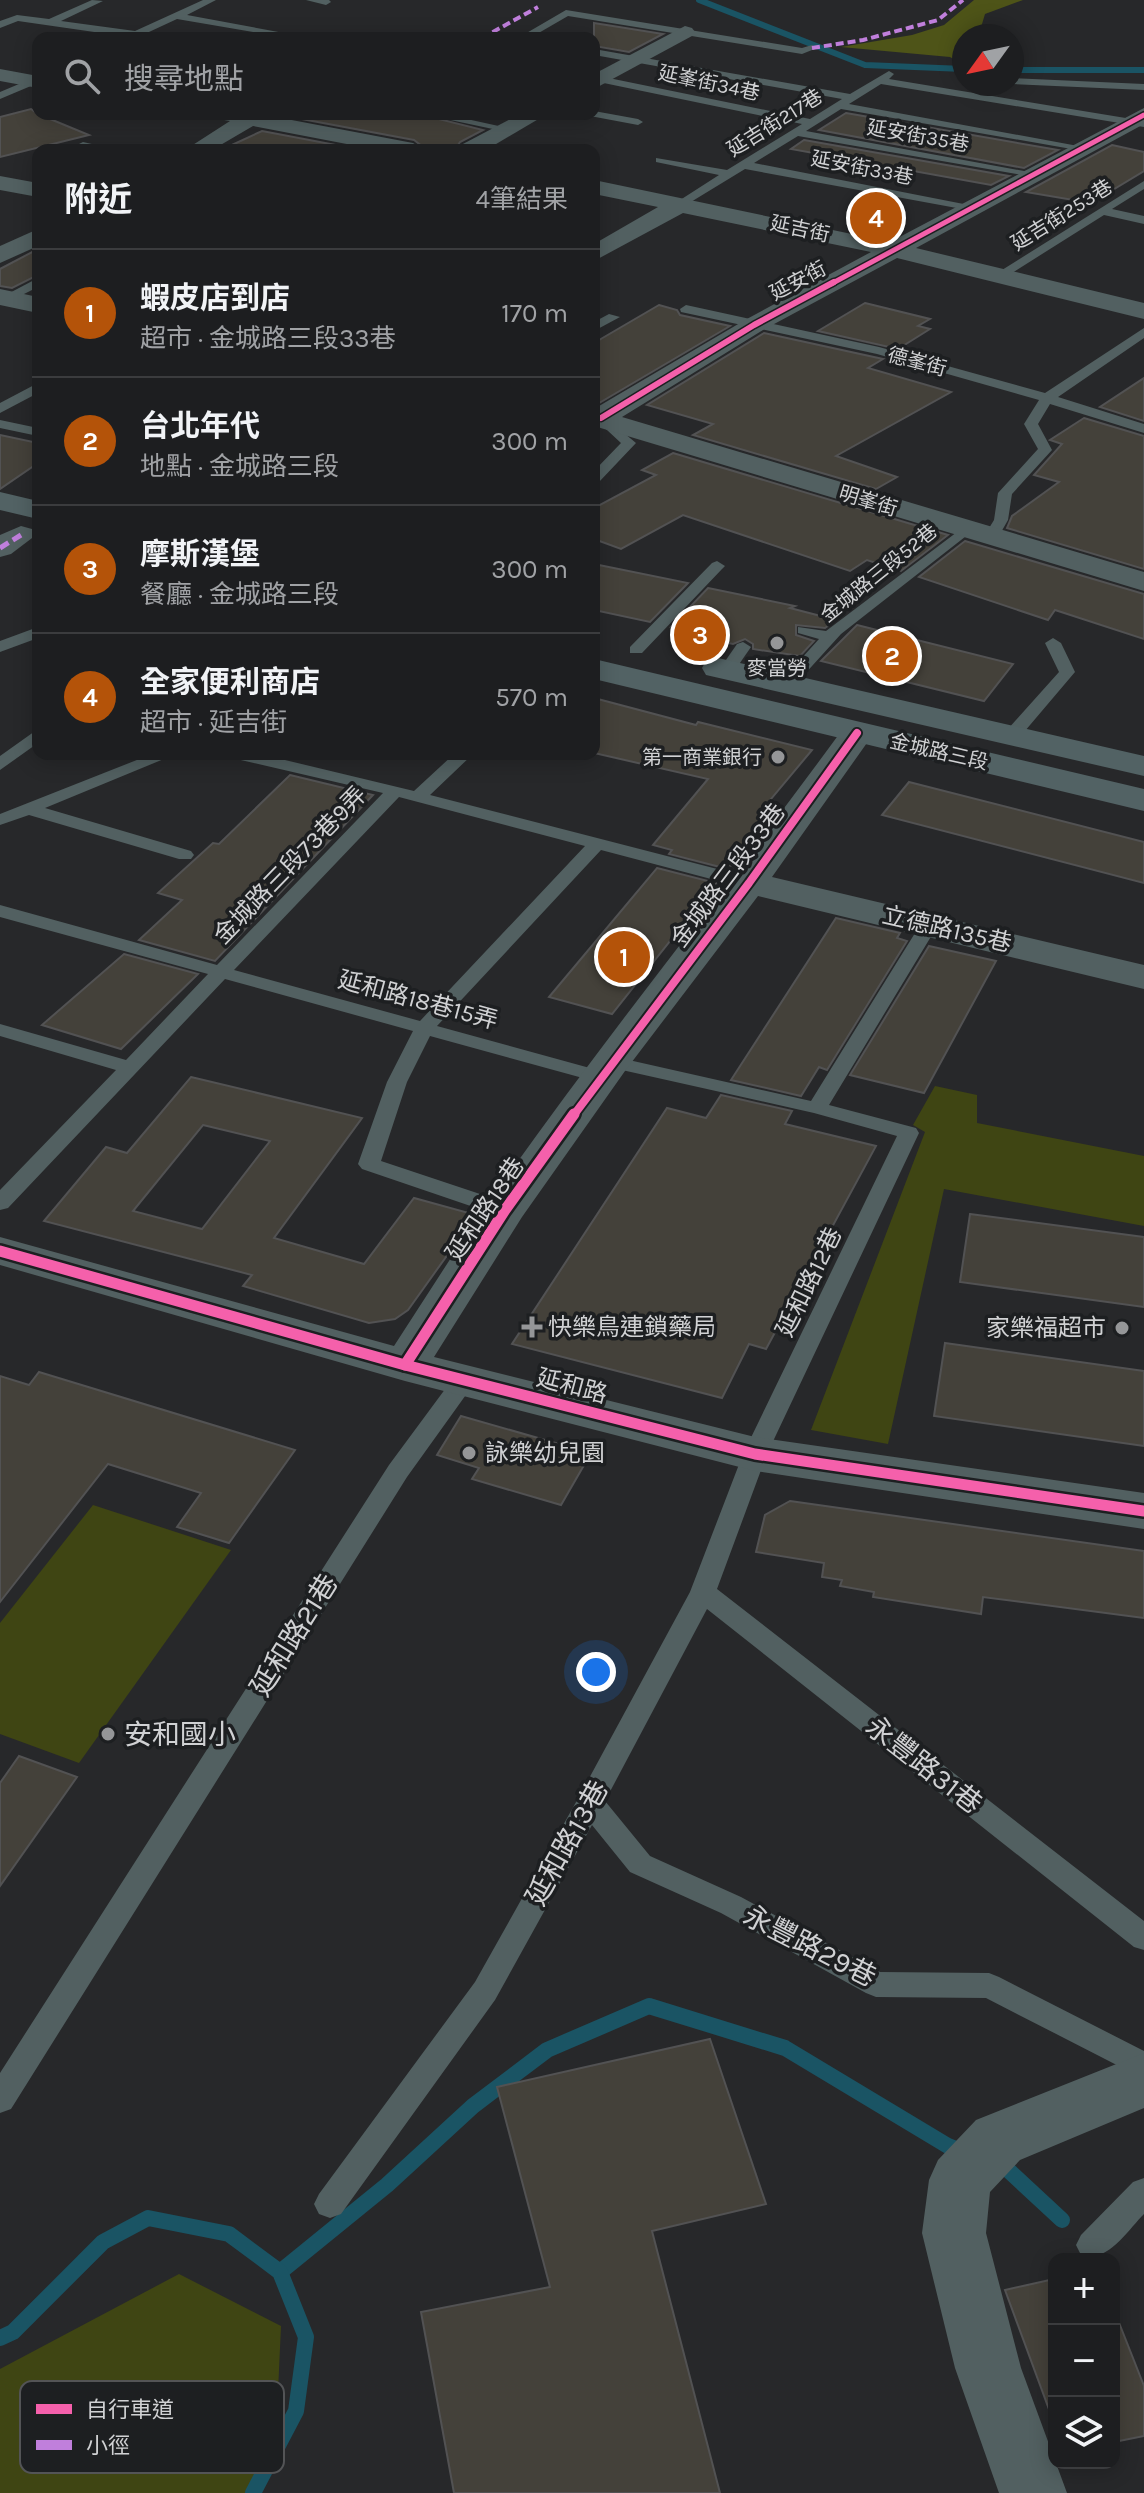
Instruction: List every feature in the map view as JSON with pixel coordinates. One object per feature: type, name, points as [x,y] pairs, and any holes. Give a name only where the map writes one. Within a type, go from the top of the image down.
[{"type":"main road","points":[[0,501],[32,509]]},
{"type":"main road","name":"金城路三段","points":[[600,642],[636,650],[735,658],[787,684],[1144,766]]},
{"type":"main road","name":"金城路三段","points":[[600,670],[1144,800]]},
{"type":"street","points":[[600,78],[685,32]]},
{"type":"street","points":[[0,75],[32,80]]},
{"type":"street","points":[[206,144],[248,120]]},
{"type":"street","points":[[274,120],[385,144]]},
{"type":"street","points":[[480,144],[524,120]]},
{"type":"street","name":"延安街","points":[[600,417],[754,325],[1139,120]]},
{"type":"street","points":[[0,183],[32,189]]},
{"type":"street","name":"延吉街","points":[[600,188],[895,250],[1144,311]]},
{"type":"street","points":[[600,247],[681,204]]},
{"type":"street","points":[[0,256],[32,239]]},
{"type":"street","points":[[3,298],[32,304]]},
{"type":"street","name":"明峯街","points":[[600,419],[1144,582]]},
{"type":"street","name":"金城路三段33巷","points":[[606,1070],[749,883],[857,733]]},
{"type":"street","name":"立德路135巷","points":[[749,883],[1144,977]]},
{"type":"street","name":"延和路18巷","points":[[405,1365],[505,1210],[606,1070]]},
{"type":"street","name":"延和路","points":[[0,1251],[405,1365],[755,1454],[1144,1511]]},
{"type":"street","points":[[1033,2493],[988,2368],[954,2233],[960,2180],[998,2140],[1144,2080]]},
{"type":"lane","points":[[141,32],[211,0]]},
{"type":"lane","points":[[311,0],[326,2]]},
{"type":"lane","points":[[50,22],[98,1]]},
{"type":"lane","points":[[533,32],[566,13],[802,51],[812,48]]},
{"type":"lane","points":[[0,16],[109,32]]},
{"type":"lane","points":[[177,16],[271,32]]},
{"type":"lane","points":[[0,25],[17,18]]},
{"type":"lane","points":[[600,53],[851,97]]},
{"type":"lane","points":[[883,77],[950,79]]},
{"type":"lane","points":[[883,77],[1139,120]]},
{"type":"lane","name":"延吉街217巷","points":[[681,204],[883,77]]},
{"type":"lane","name":"延峯街34巷","points":[[600,81],[810,122]]},
{"type":"lane","points":[[1024,82],[1144,87]]},
{"type":"lane","points":[[0,96],[32,83]]},
{"type":"lane","points":[[839,105],[1083,148]]},
{"type":"lane","points":[[600,115],[638,122]]},
{"type":"lane","points":[[459,120],[507,129]]},
{"type":"lane","name":"延安街35巷","points":[[795,132],[1034,174]]},
{"type":"lane","points":[[660,160],[729,174]]},
{"type":"lane","name":"延安街33巷","points":[[744,165],[973,207]]},
{"type":"lane","name":"延吉街253巷","points":[[1000,275],[1142,187]]},
{"type":"lane","points":[[1103,211],[1144,220]]},
{"type":"lane","points":[[3,298],[32,285]]},
{"type":"lane","name":"德峯街","points":[[686,309],[879,351],[1144,429]]},
{"type":"lane","points":[[600,324],[614,317]]},
{"type":"lane","points":[[978,534],[1001,520],[1005,493],[1045,450],[1031,424],[1047,398],[1144,332]]},
{"type":"lane","points":[[0,409],[32,390]]},
{"type":"lane","points":[[600,420],[629,443],[600,473]]},
{"type":"lane","points":[[0,424],[32,431]]},
{"type":"lane","name":"金城路三段52巷","points":[[787,684],[830,637],[978,534]]},
{"type":"lane","points":[[636,650],[717,566]]},
{"type":"lane","points":[[804,630],[830,637]]},
{"type":"lane","points":[[0,647],[32,634]]},
{"type":"lane","points":[[1013,734],[1067,672],[1053,643]]},
{"type":"lane","points":[[0,765],[32,739]]},
{"type":"lane","points":[[0,820],[152,760]]},
{"type":"lane","points":[[263,760],[749,883]]},
{"type":"lane","points":[[417,797],[457,760]]},
{"type":"lane","name":"金城路三段73巷9弄","points":[[0,1203],[395,791]]},
{"type":"lane","points":[[29,809],[185,855]]},
{"type":"lane","points":[[505,1210],[369,1164],[397,1082],[424,1028],[597,844]]},
{"type":"lane","name":"延和路18巷15弄","points":[[0,911],[424,1028],[606,1070],[817,1108],[909,1133]]},
{"type":"lane","points":[[817,1108],[929,925]]},
{"type":"lane","points":[[0,1030],[132,1068]]},
{"type":"lane","name":"延和路12巷","points":[[755,1454],[909,1133]]},
{"type":"lane","name":"延和路21巷","points":[[0,2099],[398,1471],[465,1379]]},
{"type":"lane","name":"延和路13巷","points":[[330,2204],[485,1991],[703,1592],[755,1454]]},
{"type":"lane","name":"永豐路31巷","points":[[703,1592],[1144,1938]]},
{"type":"lane","name":"永豐路29巷","points":[[590,1803],[640,1864],[731,1905],[876,1984],[989,1986],[1144,2066]]},
{"type":"lane","points":[[1092,2245],[1144,2192]]},
{"type":"green space","points":[[974,0],[1023,0],[985,14],[982,24],[952,24],[952,58],[841,47],[912,35],[944,25]]},
{"type":"green space","points":[[935,1086],[977,1095],[977,1123],[1144,1156],[1144,1226],[944,1189],[888,1444],[811,1430],[925,1132],[913,1125]]},
{"type":"green space","points":[[93,1505],[231,1550],[79,1763],[0,1734],[0,1623]]},
{"type":"green space","points":[[179,2274],[281,2326],[278,2381],[20,2381],[20,2473],[262,2473],[255,2493],[0,2493],[0,2369]]},
{"type":"building","points":[[594,23],[663,34],[629,52],[600,47],[600,32],[594,32]]},
{"type":"building","points":[[31,109],[32,120],[53,120],[89,135],[53,144],[32,144],[32,149],[0,157],[0,117]]},
{"type":"building","points":[[846,113],[1058,150],[1024,168],[819,130]]},
{"type":"building","points":[[307,120],[443,120],[483,130],[459,144],[419,144],[414,140]]},
{"type":"building","points":[[262,131],[330,144],[234,144]]},
{"type":"building","points":[[804,140],[1009,176],[991,185],[791,149]]},
{"type":"building","points":[[1112,145],[1144,152],[1144,171],[1091,203],[1026,192]]},
{"type":"building","points":[[32,252],[32,278],[12,288],[0,286],[0,269]]},
{"type":"building","points":[[865,303],[930,319],[918,326],[930,329],[898,349],[818,331]]},
{"type":"building","points":[[659,305],[677,310],[680,315],[730,326],[600,402],[600,339]]},
{"type":"building","points":[[764,333],[883,359],[868,368],[951,392],[836,456],[897,477],[876,489],[693,435],[713,424],[647,405]]},
{"type":"building","points":[[1144,378],[1144,421],[1100,407]]},
{"type":"building","points":[[1084,418],[1144,436],[1144,569],[1007,528],[1012,516],[1059,482],[1034,475],[1062,444],[1050,440]]},
{"type":"building","points":[[0,435],[32,442],[32,467],[0,489]]},
{"type":"building","points":[[673,453],[948,535],[901,571],[867,560],[850,571],[683,515],[621,549],[600,541],[600,505],[656,475],[642,470]]},
{"type":"building","points":[[965,541],[1144,594],[1144,639],[1055,610],[1048,620],[919,577]]},
{"type":"building","points":[[600,565],[688,583],[650,622],[600,611]]},
{"type":"building","points":[[708,588],[795,606],[790,608],[836,620],[825,628],[796,625],[796,635],[814,641],[800,656],[753,649],[753,644],[745,639],[733,644],[683,633],[685,630],[671,627]]},
{"type":"building","points":[[857,625],[1013,664],[984,701],[821,661]]},
{"type":"building","points":[[600,700],[696,725],[698,722],[812,750],[761,811],[773,814],[728,869],[669,854],[672,850],[653,845],[708,779],[600,754]]},
{"type":"building","points":[[290,775],[373,795],[215,961],[139,940],[182,900],[158,893],[213,843],[219,844]]},
{"type":"building","points":[[909,782],[1144,842],[1144,883],[882,815]]},
{"type":"building","points":[[657,868],[716,883],[612,1014],[549,997]]},
{"type":"building","points":[[836,918],[900,933],[897,938],[907,941],[827,1070],[819,1067],[801,1096],[731,1080]]},
{"type":"building","points":[[929,946],[996,961],[924,1093],[850,1075]]},
{"type":"building","points":[[124,954],[198,974],[121,1049],[42,1025]]},
{"type":"building","points":[[191,1077],[362,1118],[274,1238],[364,1264],[414,1198],[476,1215],[408,1310],[395,1319],[369,1323],[243,1286],[252,1275],[44,1221],[106,1147],[127,1153]],"holes":[[[203,1125],[270,1141],[202,1229],[133,1211]]]},
{"type":"building","points":[[721,1095],[792,1111],[785,1124],[876,1146],[766,1349],[749,1344],[722,1398],[512,1344],[667,1108],[706,1118]]},
{"type":"building","points":[[970,1214],[1144,1237],[1144,1307],[960,1282]]},
{"type":"building","points":[[945,1343],[1144,1371],[1144,1446],[934,1416]]},
{"type":"building","points":[[39,1372],[295,1450],[229,1543],[177,1527],[201,1493],[108,1464],[0,1602],[0,1376],[29,1385]]},
{"type":"building","points":[[461,1416],[591,1453],[561,1505],[472,1479],[479,1468],[437,1455]]},
{"type":"building","points":[[790,1501],[1144,1551],[1144,1618],[983,1597],[981,1614],[873,1597],[874,1592],[840,1586],[842,1580],[822,1577],[824,1563],[756,1552],[765,1515]]},
{"type":"building","points":[[19,1756],[77,1777],[0,1886],[0,1783]]},
{"type":"building","points":[[710,2039],[766,2204],[652,2231],[720,2493],[454,2493],[421,2312],[550,2287],[497,2087]]},
{"type":"building","points":[[1048,2280],[1048,2407],[1005,2290]]},
{"type":"building","points":[[1120,2325],[1144,2386],[1144,2436],[1120,2441]]},
{"type":"waterway","points":[[699,0],[865,65],[952,69]]},
{"type":"waterway","points":[[1024,70],[1144,70]]},
{"type":"waterway","points":[[280,2272],[387,2185],[473,2106],[547,2050],[649,2006],[785,2048],[948,2146],[966,2153]]},
{"type":"waterway","points":[[998,2165],[1007,2169],[1062,2220]]},
{"type":"waterway","points":[[0,2338],[13,2332],[103,2242],[148,2218],[229,2234],[280,2272]]},
{"type":"waterway","points":[[280,2272],[306,2337],[296,2411],[284,2434]]},
{"type":"waterway","points":[[253,2493],[263,2473]]},
{"type":"marked path","points":[[812,48],[863,40],[938,20],[963,0]]},
{"type":"marked path","points":[[493,32],[538,7]]},
{"type":"marked path","points":[[0,548],[21,535]]},
{"type":"cycle path","points":[[601,418],[754,325],[1144,115]]},
{"type":"cycle path","points":[[405,1365],[505,1210],[611,1062],[749,883],[857,733]]},
{"type":"cycle path","points":[[0,1251],[405,1365],[755,1454],[1144,1511]]},
{"type":"place","name":"全家便利商店","points":[[876,218]]},
{"type":"place","name":"摩斯漢堡","points":[[700,635]]},
{"type":"place","name":"麥當勞","points":[[777,643]]},
{"type":"place","name":"台北年代","points":[[892,656]]},
{"type":"place","name":"第一商業銀行","points":[[778,757]]},
{"type":"place","name":"蝦皮店到店","points":[[624,957]]},
{"type":"place","name":"快樂鳥連鎖藥局","points":[[532,1327]]},
{"type":"place","name":"家樂福超市","points":[[1122,1328]]},
{"type":"place","name":"詠樂幼兒園","points":[[469,1453]]},
{"type":"place","name":"安和國小","points":[[108,1734]]}]
